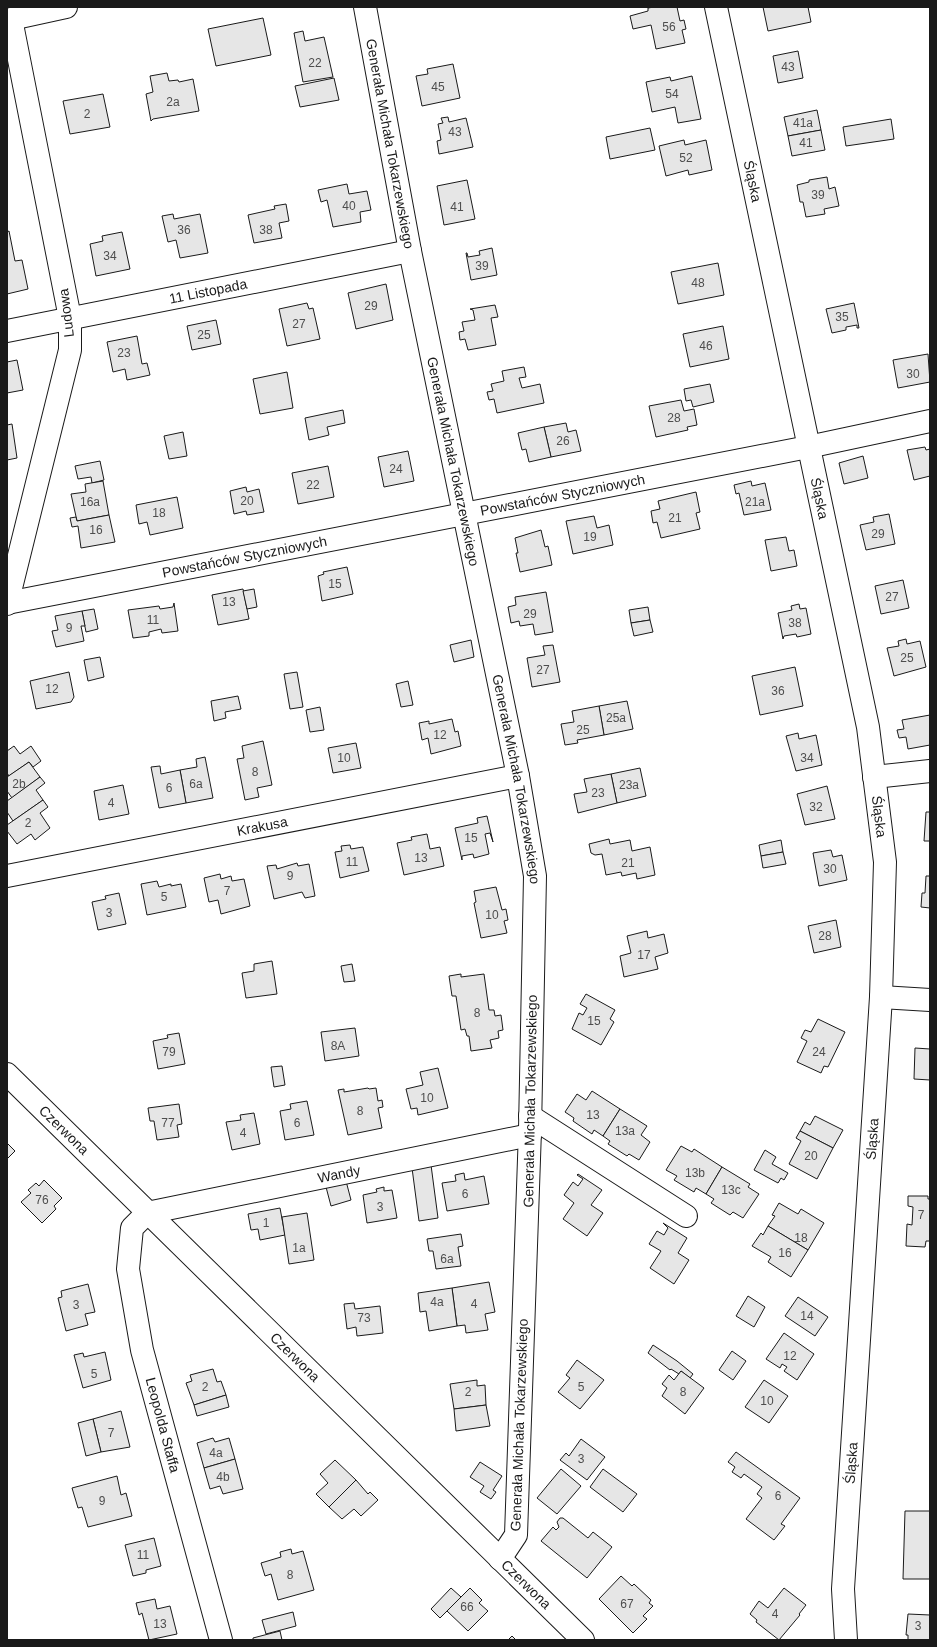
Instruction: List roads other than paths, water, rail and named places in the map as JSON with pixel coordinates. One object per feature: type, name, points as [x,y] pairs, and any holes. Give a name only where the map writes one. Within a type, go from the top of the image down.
[{"type":"street","name":"Ludowa","points":[[7,604],[70,350],[70,318],[10,18],[66,7]]},
{"type":"street","name":"Generała Michała Tokarzewskiego","points":[[365,7],[410,250],[518,776],[535,876],[530,1127],[516,1535],[500,1559]]},
{"type":"street","name":"Śląska","points":[[716,7],[868,727],[885,862],[881,997],[846,1527],[843,1589],[846,1640]]},
{"type":"street","name":"11 Listopada","points":[[7,331],[410,250]]},
{"type":"street","name":"Powstańców Styczniowych","points":[[7,604],[808,447],[930,421]]},
{"type":"street","points":[[874,777],[930,770]]},
{"type":"street","name":"Krakusa","points":[[7,876],[518,776]]},
{"type":"street","points":[[881,997],[930,1000]]},
{"type":"street","name":"Czerwona","points":[[7,1074],[583,1640]]},
{"type":"street","points":[[530,1127],[630,1194]]},
{"type":"street","points":[[530,1127],[686,1216]]},
{"type":"street","name":"Wandy","points":[[147,1213],[530,1127]]},
{"type":"street","name":"Leopolda Staffa","points":[[147,1213],[132,1228],[128,1269],[142,1350],[221,1640]]}]
